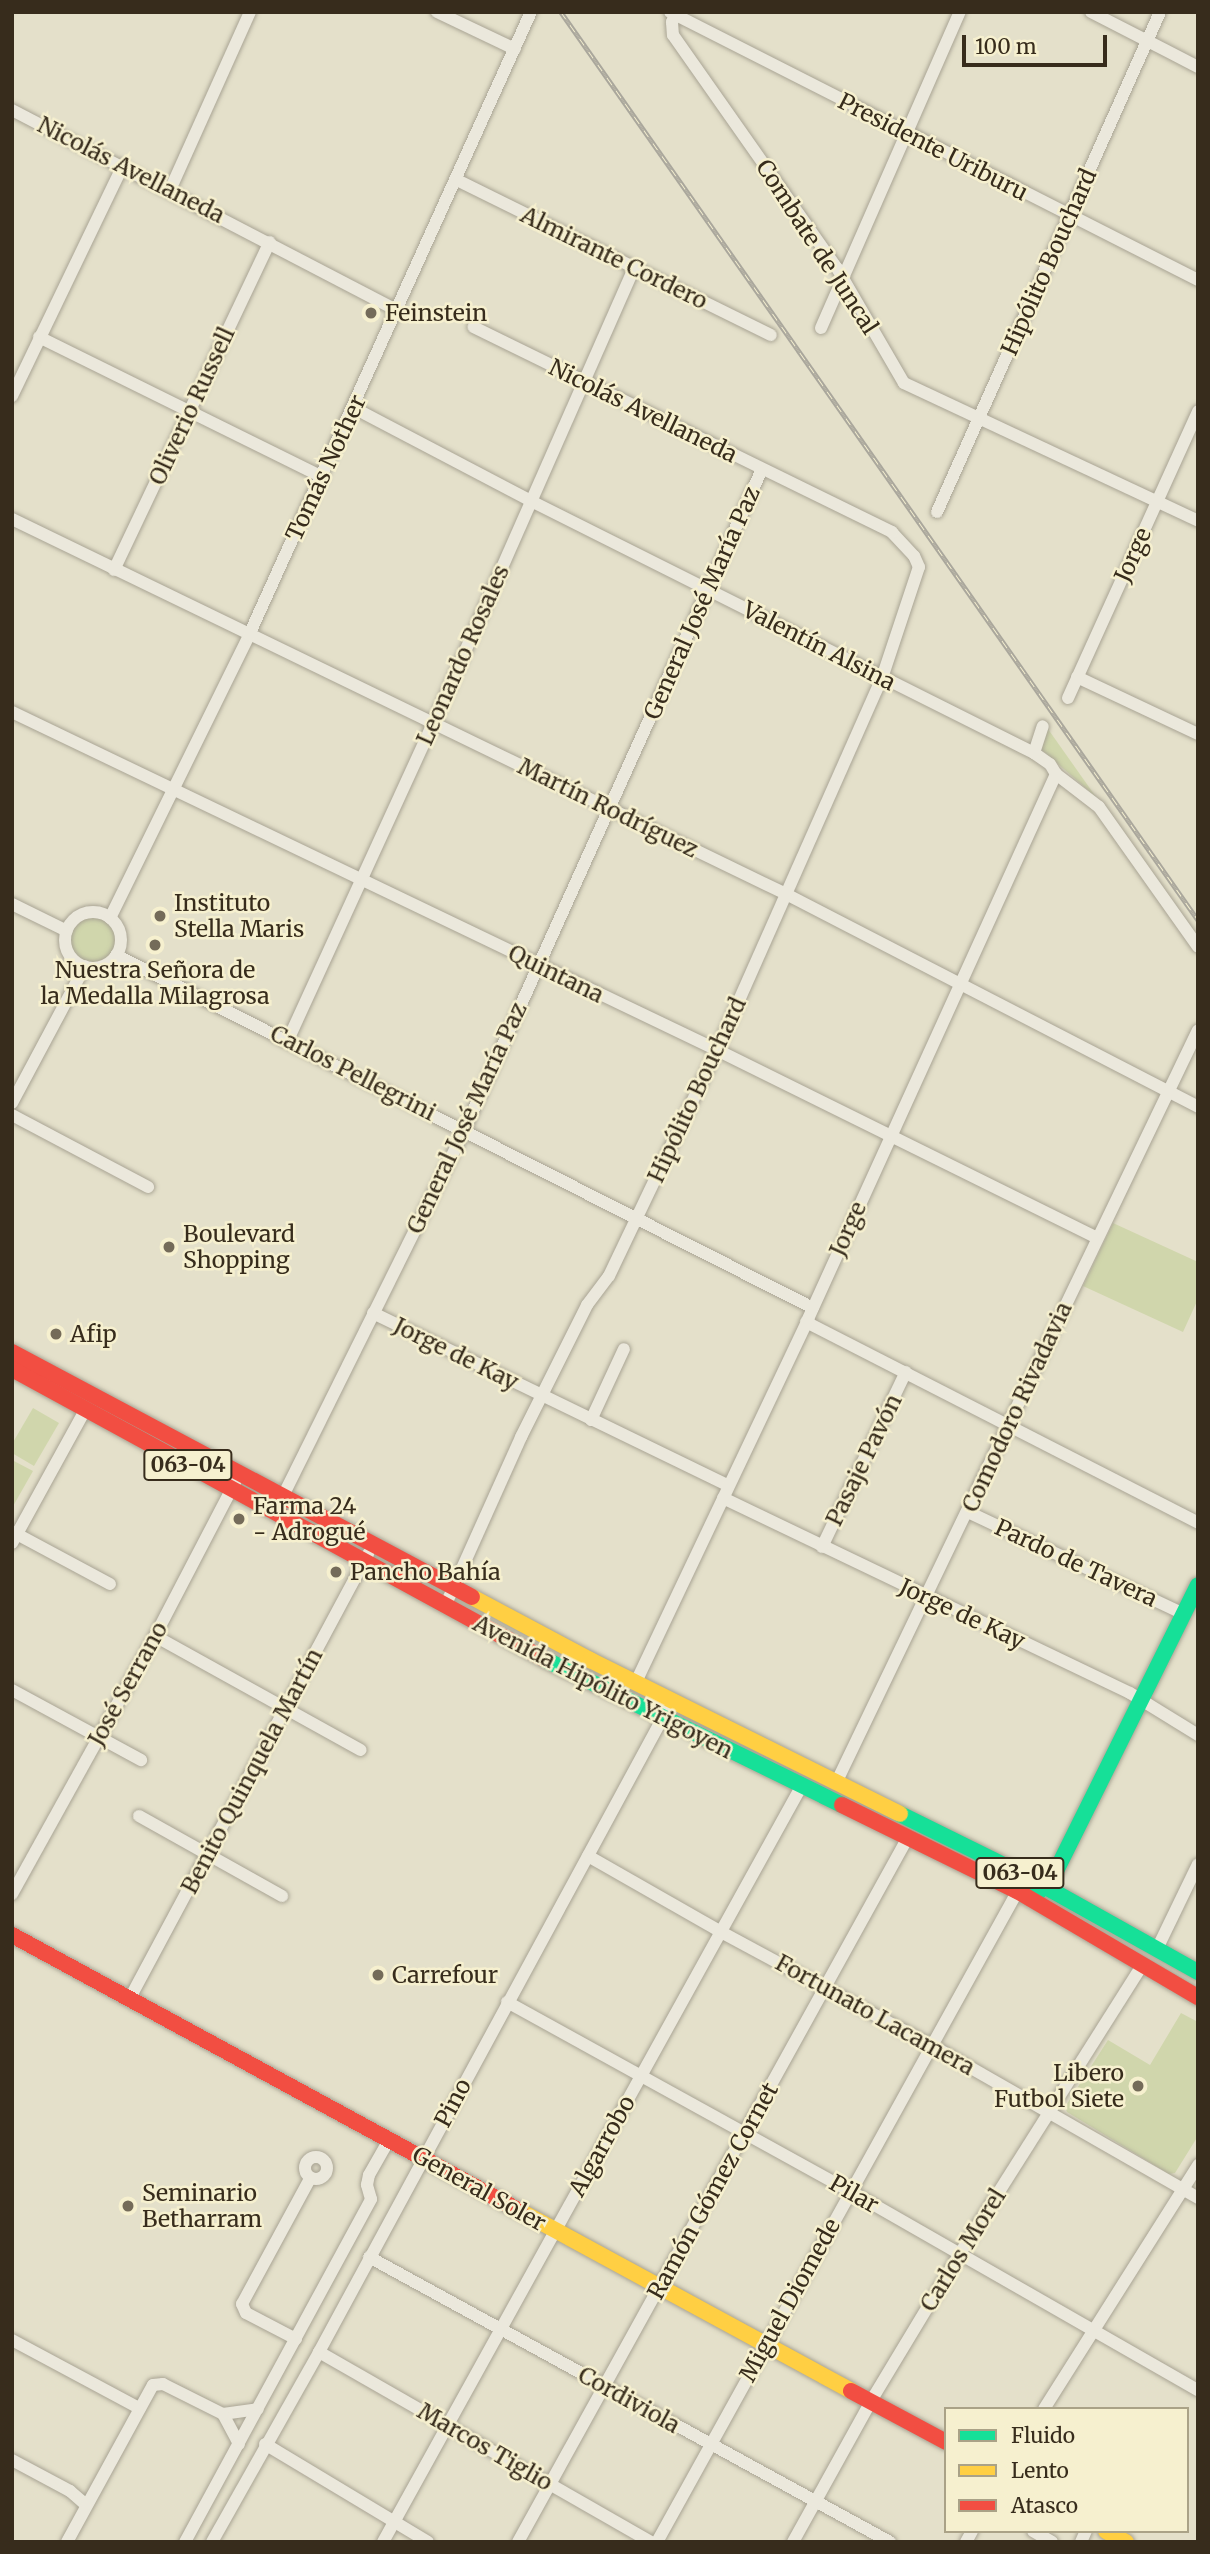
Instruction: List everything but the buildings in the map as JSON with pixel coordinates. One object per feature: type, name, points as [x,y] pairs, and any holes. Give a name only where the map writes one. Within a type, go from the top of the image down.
[{"type":"main road","name":"Avenida Hipólito Yrigoyen","points":[[12,1352],[453,1588],[836,1783],[1027,1876],[1198,1972]]},
{"type":"main road","name":"Avenida Hipólito Yrigoyen","points":[[12,1369],[533,1653],[1017,1891],[1198,1997]]},
{"type":"main road","points":[[1032,1899],[1056,1871],[1198,1585]]},
{"type":"main road","name":"General Soler","points":[[12,1934],[555,2232],[944,2441]]},
{"type":"main road","points":[[1110,2533],[1126,2542]]},
{"type":"street","points":[[170,190],[250,12]]},
{"type":"street","points":[[437,12],[515,49]]},
{"type":"street","name":"Tomás Nother","points":[[110,918],[249,635],[531,12]]},
{"type":"street","points":[[821,328],[960,12]]},
{"type":"street","points":[[1091,12],[1198,67]]},
{"type":"street","name":"Hipólito Bouchard","points":[[937,512],[1160,12]]},
{"type":"street","name":"Presidente Uriburu","points":[[674,13],[907,135],[1198,280]]},
{"type":"street","name":"Combate de Juncal","points":[[674,13],[673,35],[843,280],[904,383],[1198,521]]},
{"type":"street","name":"Nicolás Avellaneda","points":[[12,110],[123,165],[397,310]]},
{"type":"street","points":[[12,396],[123,165]]},
{"type":"street","name":"Almirante Cordero","points":[[457,180],[771,335]]},
{"type":"street","name":"Oliverio Russell","points":[[114,570],[270,242]]},
{"type":"street","name":"Leonardo Rosales","points":[[288,1040],[433,724],[634,269]]},
{"type":"street","name":"Nicolás Avellaneda","points":[[473,327],[892,532],[918,562]]},
{"type":"street","points":[[39,337],[322,477]]},
{"type":"street","name":"Valentín Alsina","points":[[354,408],[531,501],[1034,753],[1050,764],[1055,774]]},
{"type":"street","name":"Jorge","points":[[1068,698],[1198,411]]},
{"type":"street","name":"General José María Paz","points":[[283,1496],[465,1129],[762,469]]},
{"type":"street","name":"Martín Rodríguez","points":[[12,519],[786,894],[1198,1107]]},
{"type":"street","name":"Hipólito Bouchard","points":[[446,1604],[587,1305],[609,1276],[717,1051],[882,678],[919,568],[918,562]]},
{"type":"street","points":[[1077,677],[1198,734]]},
{"type":"street","name":"Quintana","points":[[12,712],[717,1051],[1097,1238]]},
{"type":"street","points":[[1034,753],[1043,726]]},
{"type":"street","points":[[1055,774],[1099,807],[1198,947]]},
{"type":"street","name":"Jorge","points":[[636,1682],[807,1322],[1055,774]]},
{"type":"street","points":[[12,904],[67,931]]},
{"type":"street","points":[[89,912],[110,918],[116,924],[121,939],[117,955],[103,966],[85,966],[77,962],[67,948],[67,931],[75,919],[89,912]]},
{"type":"street","name":"Carlos Pellegrini","points":[[117,955],[465,1129],[637,1220],[813,1308]]},
{"type":"street","points":[[12,1103],[85,966]]},
{"type":"street","name":"Comodoro Rivadavia","points":[[836,1783],[1198,1030]]},
{"type":"street","points":[[12,1115],[148,1187]]},
{"type":"street","name":"Jorge de Kay","points":[[373,1313],[728,1485]]},
{"type":"street","points":[[807,1322],[1198,1522]]},
{"type":"street","points":[[591,1420],[624,1349]]},
{"type":"street","name":"Pasaje Pavón","points":[[822,1547],[906,1372]]},
{"type":"street","points":[[85,1410],[14,1537],[110,1584]]},
{"type":"street","name":"José Serrano","points":[[12,1894],[155,1636],[240,1472]]},
{"type":"street","name":"Jorge de Kay","points":[[723,1498],[926,1598],[1143,1700],[1198,1735]]},
{"type":"street","name":"Pardo de Tavera","points":[[968,1512],[1184,1614]]},
{"type":"street","name":"Benito Quinquela Martín","points":[[130,1998],[374,1544]]},
{"type":"street","points":[[155,1636],[361,1750]]},
{"type":"street","points":[[12,1690],[141,1760]]},
{"type":"street","name":"Pino","points":[[212,2542],[319,2352],[672,1700]]},
{"type":"street","name":"Algarrobo","points":[[383,2542],[801,1787]]},
{"type":"street","points":[[139,1816],[282,1896]]},
{"type":"street","name":"Ramón Gómez Cornet","points":[[518,2542],[908,1839]]},
{"type":"street","name":"Fortunato Lacamera","points":[[588,1856],[721,1932],[932,2045],[1198,2198]]},
{"type":"street","points":[[1157,1949],[1198,1864]]},
{"type":"street","name":"Miguel Diomede","points":[[657,2542],[1027,1876]]},
{"type":"street","name":"Carlos Morel","points":[[793,2542],[871,2401],[959,2255],[1142,1965]]},
{"type":"street","name":"Pilar","points":[[507,2003],[850,2191],[1198,2390]]},
{"type":"street","points":[[185,2542],[371,2199],[367,2185],[369,2175],[389,2140]]},
{"type":"street","points":[[1045,2407],[1198,2165]]},
{"type":"street","points":[[296,2339],[246,2313],[242,2304],[310,2179]]},
{"type":"street","name":"Cordiviola","points":[[369,2257],[890,2542]]},
{"type":"street","points":[[12,2340],[139,2408]]},
{"type":"street","name":"Marcos Tiglio","points":[[319,2352],[651,2542]]},
{"type":"street","points":[[67,2542],[85,2504],[153,2385],[159,2383],[223,2414],[258,2409]]},
{"type":"street","points":[[223,2414],[239,2444]]},
{"type":"street","points":[[265,2444],[428,2542]]},
{"type":"street","points":[[12,2460],[70,2491],[85,2504]]},
{"type":"street","points":[[1036,2533],[1052,2542]]},
{"type":"green space","points":[[1048,729],[1096,797],[1042,750],[1040,745]]},
{"type":"green space","points":[[93,916],[109,923],[116,939],[109,955],[93,962],[77,955],[70,939],[77,923]]},
{"type":"green space","points":[[1113,1223],[1198,1262],[1198,1299],[1183,1332],[1083,1286]]},
{"type":"green space","points":[[33,1408],[59,1423],[34,1466],[12,1453],[12,1444]]},
{"type":"green space","points":[[12,1460],[33,1471],[12,1508]]},
{"type":"green space","name":"Libero Futbol Siete","points":[[1181,2013],[1198,2022],[1198,2136],[1175,2173],[1169,2174],[1067,2112],[1065,2107],[1108,2040],[1150,2065]]},
{"type":"railway","points":[[561,12],[1198,920]]},
{"type":"traffic: fast","points":[[1035,1896],[1056,1871],[1198,1585]]},
{"type":"traffic: fast","points":[[544,1659],[842,1805]]},
{"type":"traffic: fast","points":[[900,1814],[1026,1876],[1198,1972]]},
{"type":"traffic: slow","points":[[472,1597],[590,1660],[900,1814]]},
{"type":"traffic: slow","points":[[520,2211],[851,2391]]},
{"type":"traffic: slow","points":[[1110,2533],[1126,2542]]},
{"type":"traffic: jam","points":[[12,1352],[472,1597]]},
{"type":"traffic: jam","points":[[12,1369],[544,1659]]},
{"type":"traffic: jam","points":[[842,1805],[1017,1891],[1198,1997]]},
{"type":"traffic: jam","points":[[12,1935],[520,2211]]},
{"type":"traffic: jam","points":[[851,2391],[944,2441]]},
{"type":"place","name":"Feinstein","points":[[371,313]]},
{"type":"place","name":"Instituto Stella Maris","points":[[160,916]]},
{"type":"place","name":"Nuestra Señora de la Medalla Milagrosa","points":[[155,945]]},
{"type":"place","name":"Boulevard Shopping","points":[[169,1247]]},
{"type":"place","name":"Afip","points":[[56,1334]]},
{"type":"place","name":"Farma 24 - Adrogué","points":[[239,1519]]},
{"type":"place","name":"Pancho Bahía","points":[[336,1572]]},
{"type":"place","name":"Carrefour","points":[[378,1975]]},
{"type":"place","name":"Libero Futbol Siete","points":[[1138,2086]]},
{"type":"place","name":"Seminario Betharram","points":[[128,2206]]}]
